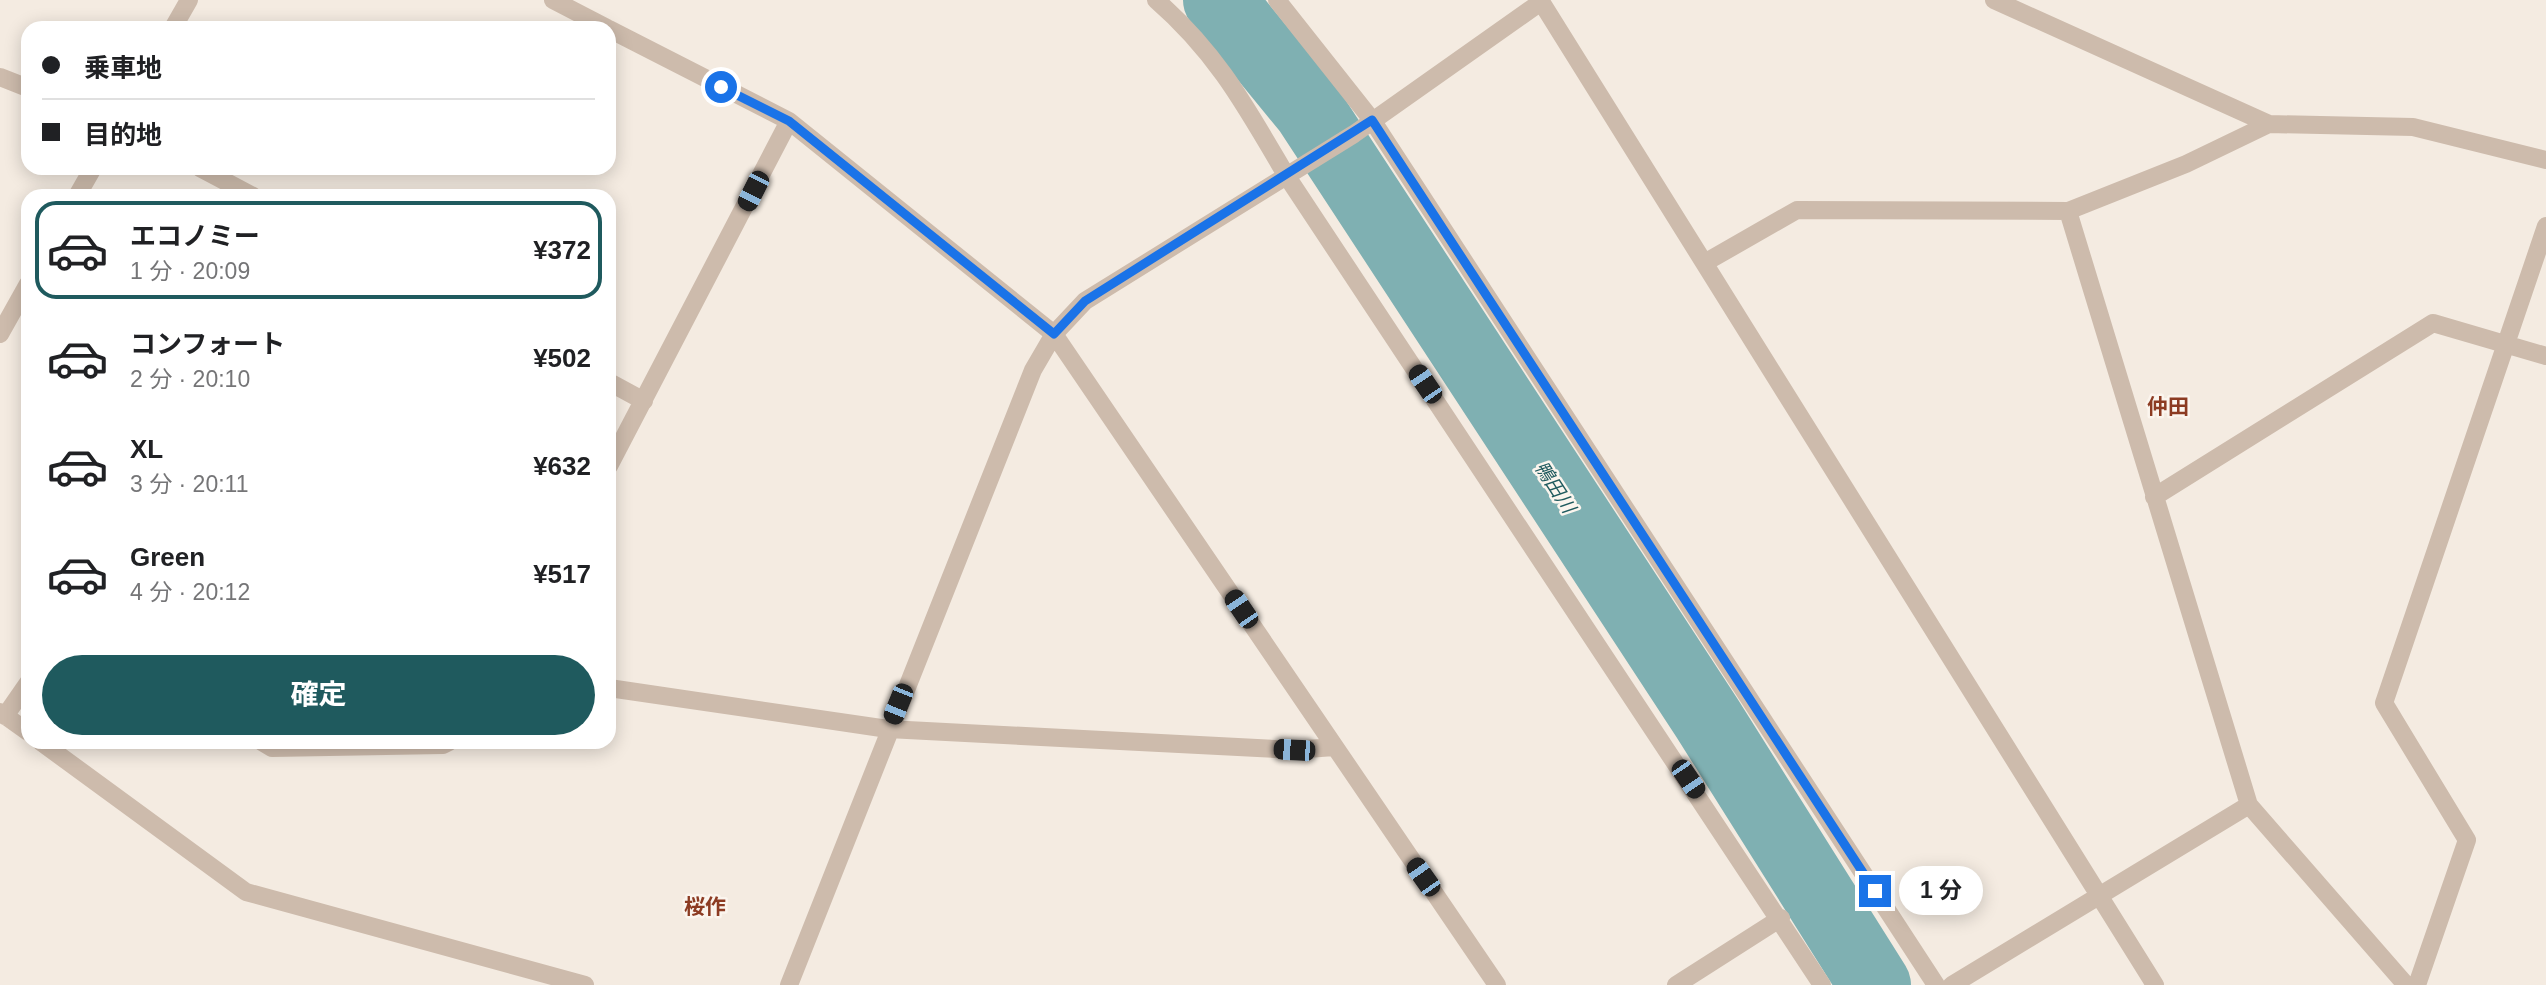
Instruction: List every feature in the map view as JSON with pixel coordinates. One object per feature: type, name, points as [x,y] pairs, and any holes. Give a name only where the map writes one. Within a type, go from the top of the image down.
[{"type":"street","points":[[177,21],[189,0]]},
{"type":"street","points":[[553,0],[594,21]]},
{"type":"street","points":[[1156,0],[1190,29],[1224,71],[1294,171],[1822,985]]},
{"type":"street","points":[[1277,0],[1372,120],[1936,985]]},
{"type":"street","points":[[1994,0],[2269,124],[2413,127],[2546,160]]},
{"type":"street","points":[[789,985],[888,729],[1033,370],[1054,334],[1085,301],[1354,134],[1540,1],[1706,262],[2155,985]]},
{"type":"street","points":[[616,32],[789,121],[1054,334],[1497,985]]},
{"type":"street","points":[[0,77],[21,86]]},
{"type":"street","points":[[616,453],[789,121]]},
{"type":"street","points":[[1706,262],[1797,210],[2068,211],[2186,164],[2269,124]]},
{"type":"street","points":[[214,175],[240,189]]},
{"type":"street","points":[[2068,211],[2249,805],[2406,985]]},
{"type":"street","points":[[2417,985],[2467,840],[2384,703],[2546,226]]},
{"type":"street","points":[[0,334],[21,296]]},
{"type":"street","points":[[2154,497],[2434,323],[2546,356]]},
{"type":"street","points":[[616,386],[644,401]]},
{"type":"street","points":[[616,689],[888,729],[1294,750],[1334,747]]},
{"type":"street","points":[[21,692],[3,714],[21,727]]},
{"type":"street","points":[[51,749],[246,891],[585,985]]},
{"type":"street","points":[[1952,985],[2249,805]]},
{"type":"street","points":[[1676,985],[1781,918]]},
{"type":"waterway","name":"鴨田川","points":[[1219,0],[1309,110],[1707,718],[1875,985]]},
{"type":"district","name":"仲田","points":[[2168,406]]},
{"type":"district","name":"桜作","points":[[705,906]]},
{"type":"route","points":[[721,87],[789,121],[1054,334],[1085,301],[1301,168],[1372,120],[1875,891]]}]
